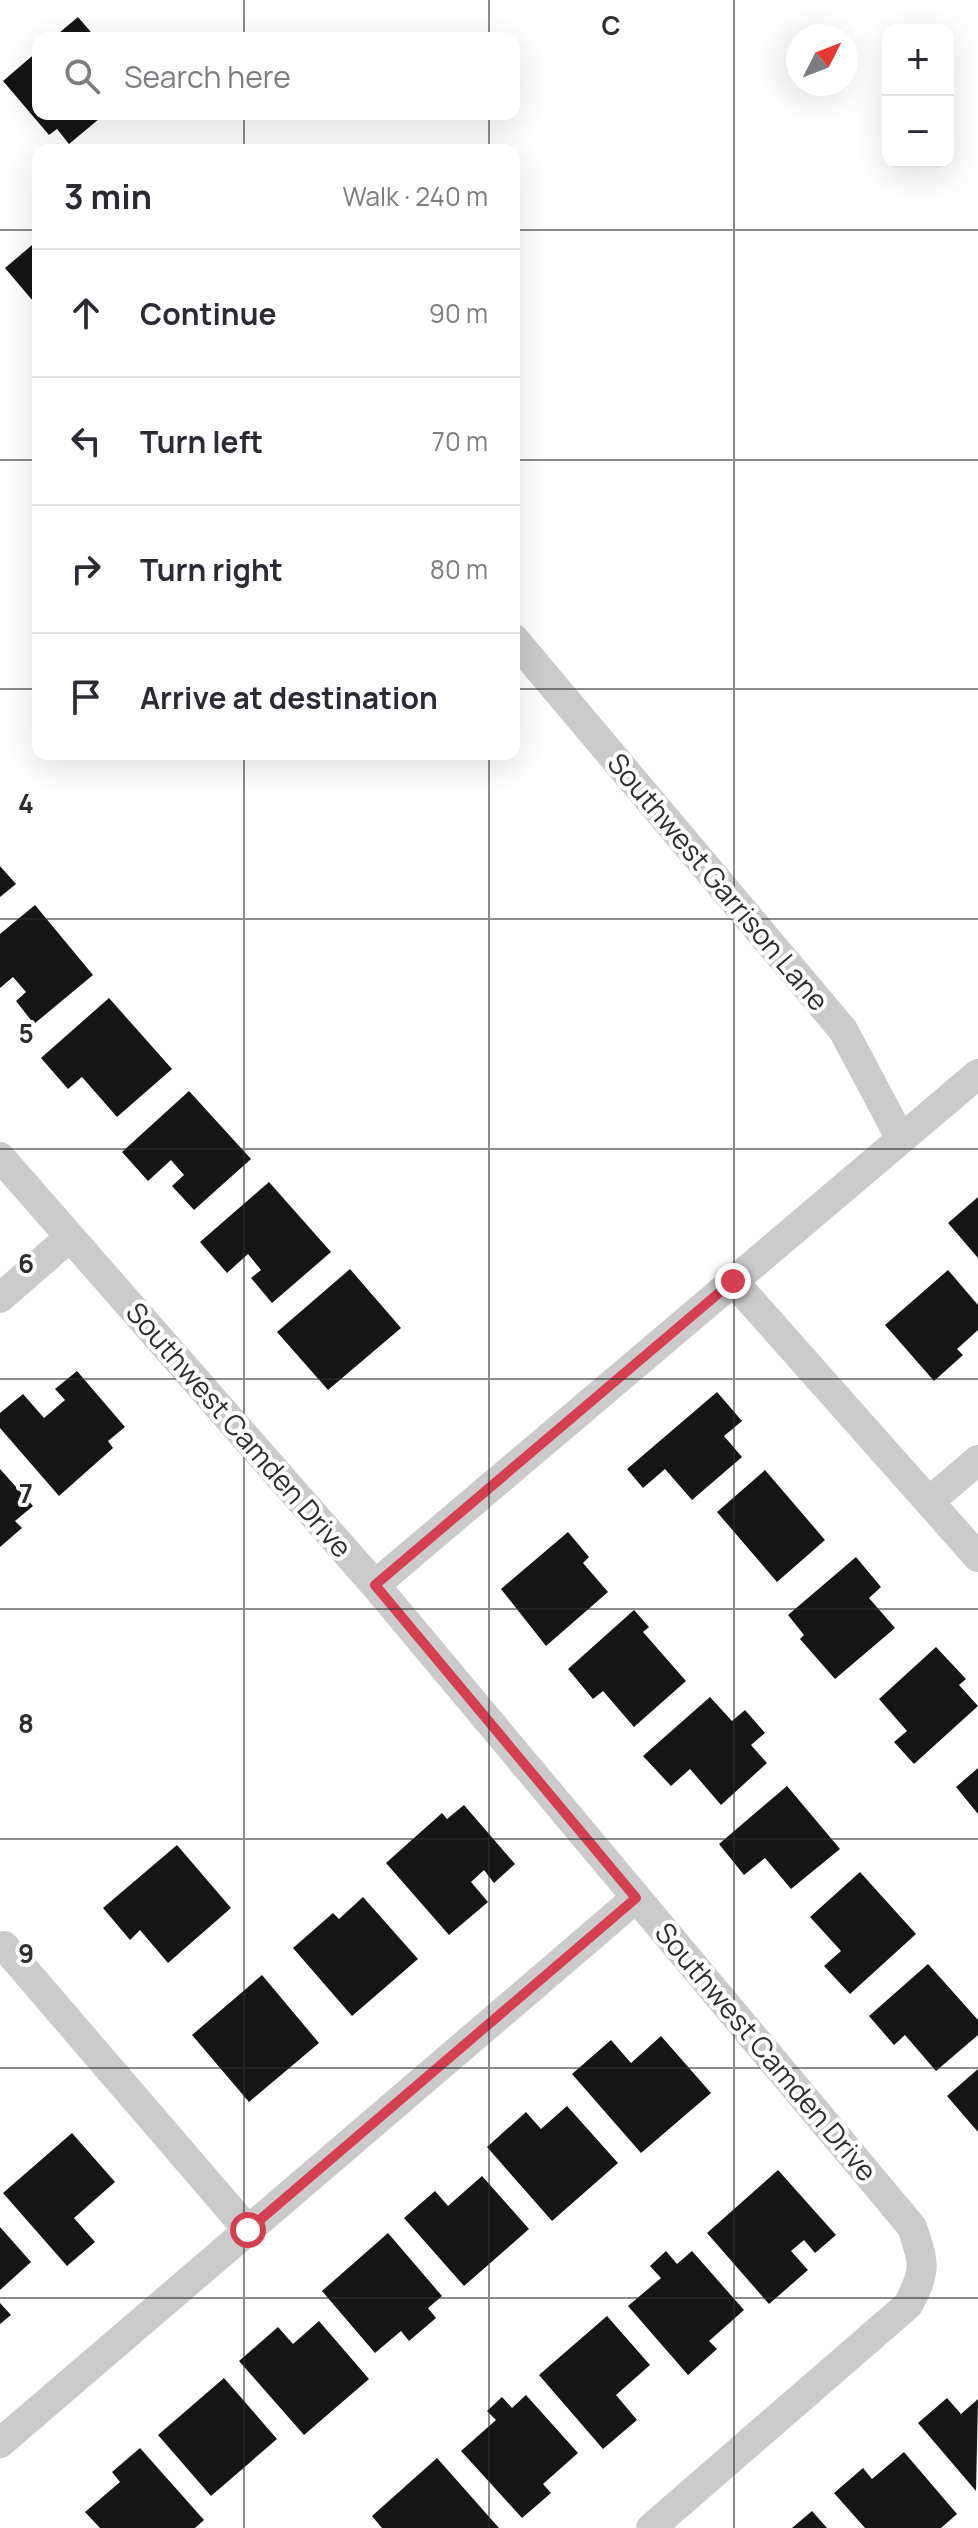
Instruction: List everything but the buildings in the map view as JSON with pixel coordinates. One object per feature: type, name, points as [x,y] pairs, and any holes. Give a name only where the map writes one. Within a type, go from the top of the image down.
[{"type":"street","name":"Southwest Garrison Lane","points":[[520,646],[843,1030],[901,1139]]},
{"type":"street","points":[[375,1585],[978,1074]]},
{"type":"street","name":"Southwest Camden Drive","points":[[0,1157],[375,1585],[912,2227],[924,2264],[908,2305],[651,2528]]},
{"type":"street","points":[[0,1298],[70,1237]]},
{"type":"street","points":[[733,1281],[978,1557]]},
{"type":"street","points":[[930,1501],[978,1460]]},
{"type":"street","points":[[0,2443],[636,1898]]},
{"type":"street","points":[[4,1946],[248,2230]]},
{"type":"route","points":[[248,2230],[636,1898],[375,1585],[733,1281]]}]
